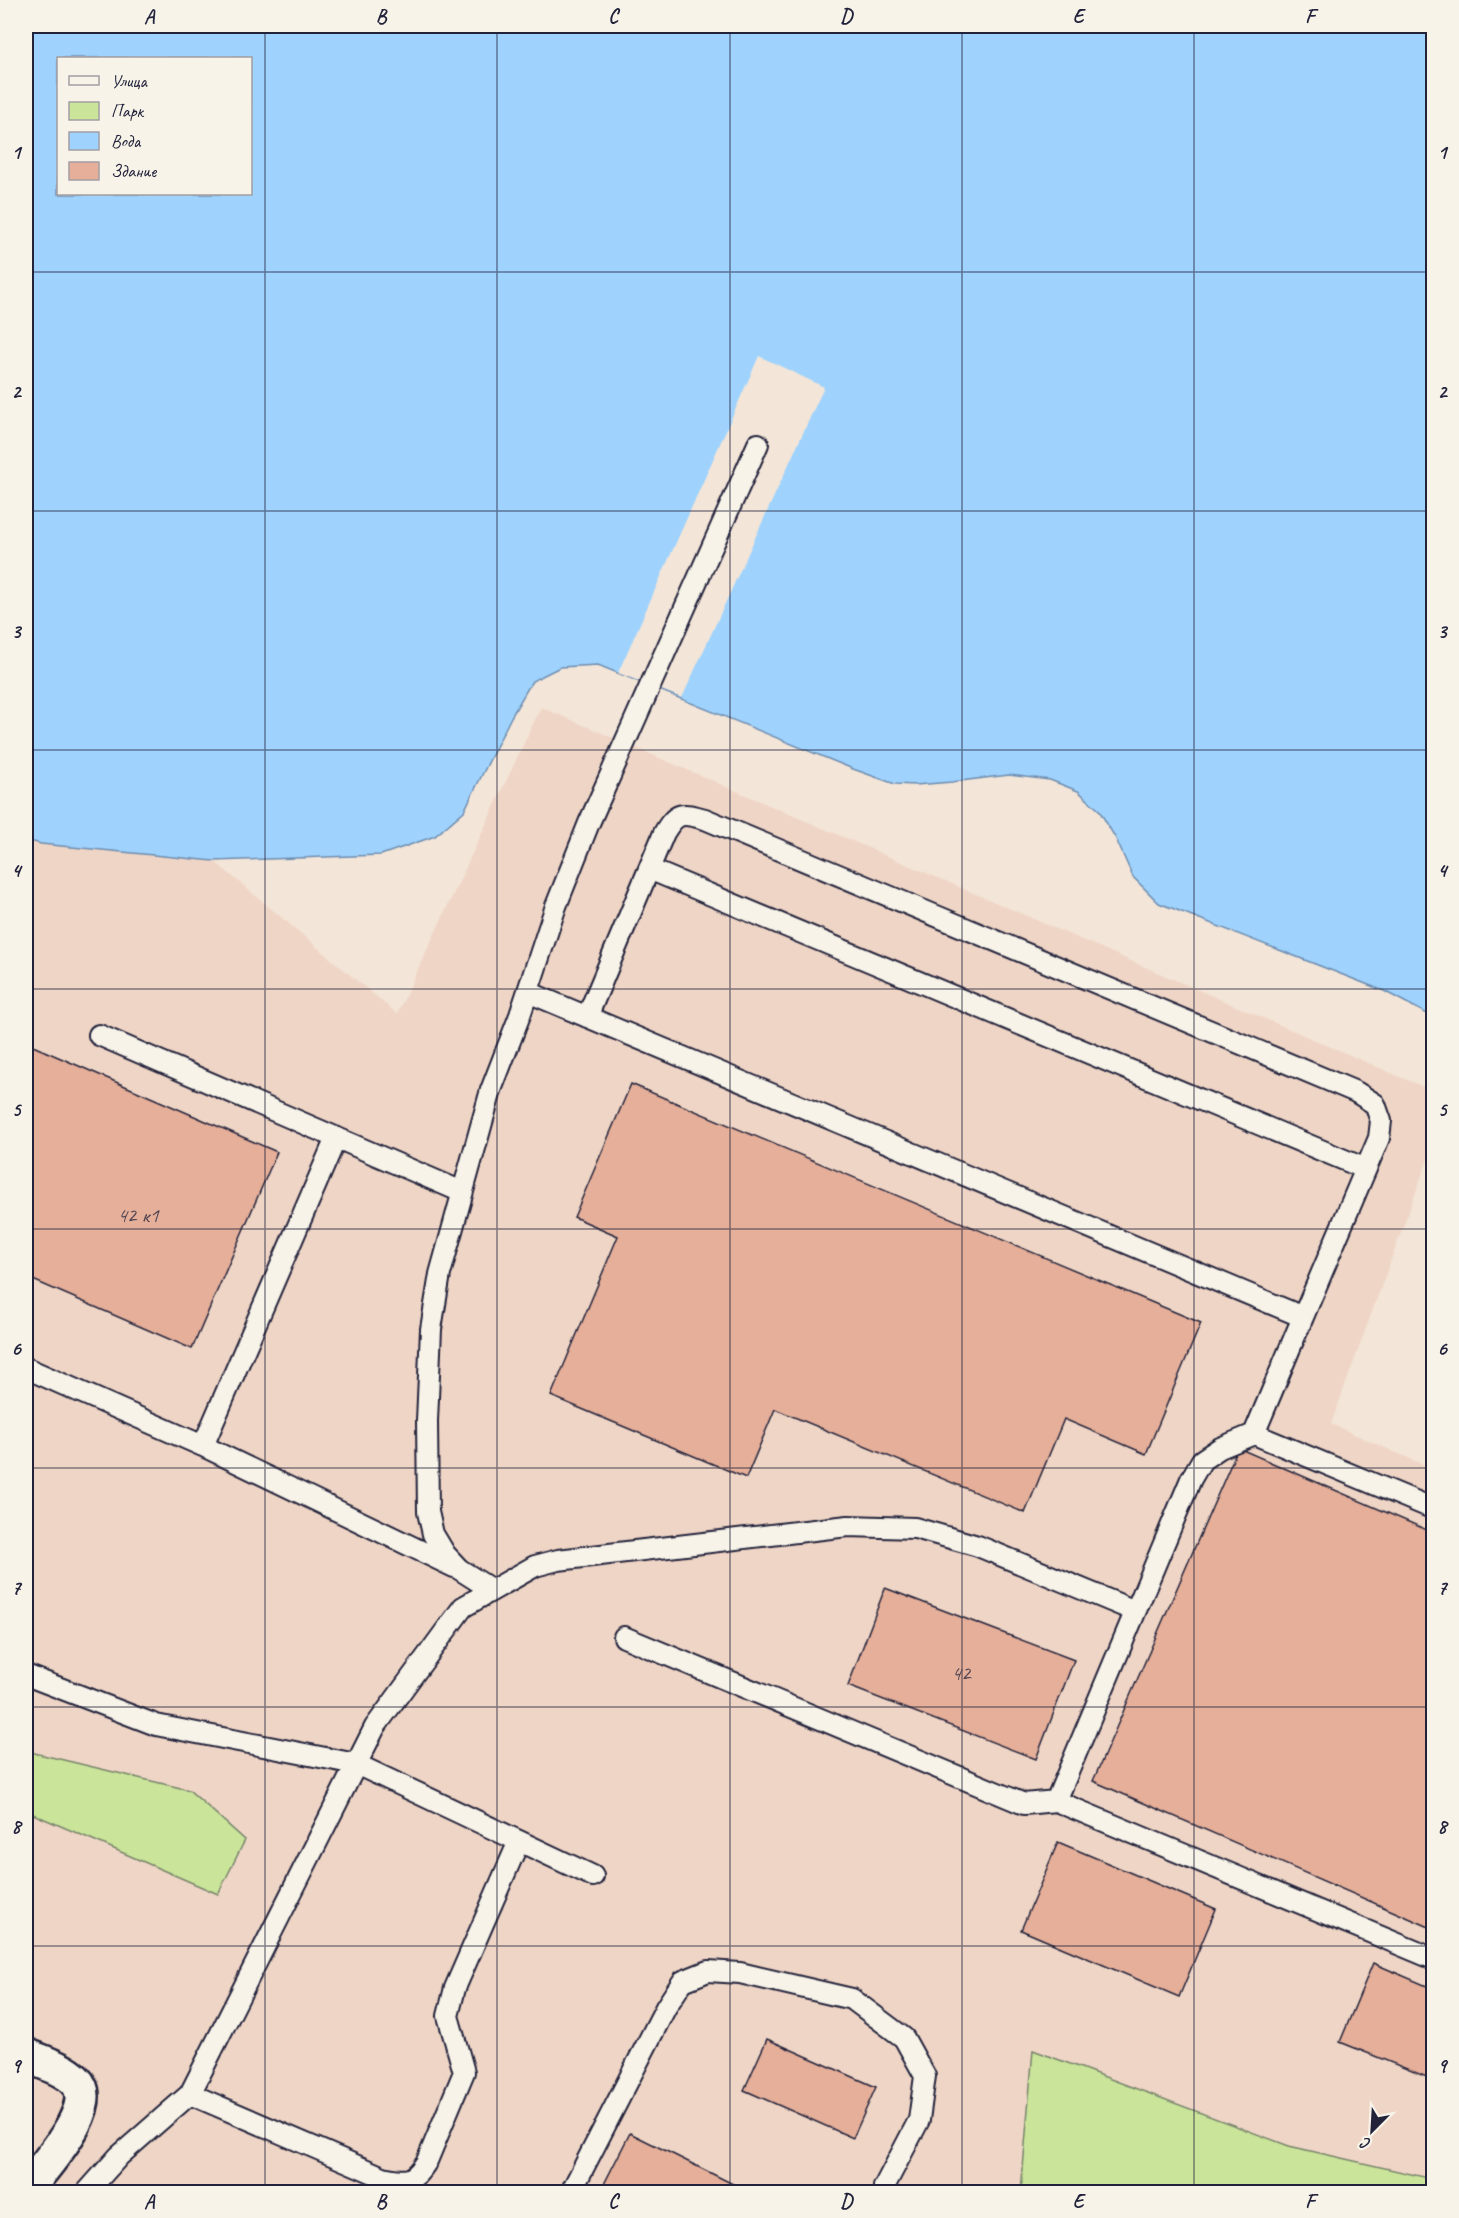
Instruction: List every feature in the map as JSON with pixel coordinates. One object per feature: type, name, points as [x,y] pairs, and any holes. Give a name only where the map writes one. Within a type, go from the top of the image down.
[{"type":"street","points":[[26,2055],[75,2079],[83,2091],[82,2108],[74,2125],[26,2190]]},
{"type":"lane","points":[[459,1569],[445,1554],[433,1534],[428,1512],[427,1432],[431,1329],[440,1274],[491,1089],[528,992],[556,906],[589,823],[758,444]]},
{"type":"lane","points":[[587,1017],[672,819],[685,814],[705,819],[1356,1092],[1375,1104],[1382,1121],[1379,1138],[1254,1434],[1220,1448],[1202,1460],[1191,1479],[1056,1801]]},
{"type":"lane","points":[[649,869],[1366,1169]]},
{"type":"lane","points":[[528,992],[1303,1317]]},
{"type":"lane","points":[[99,1035],[462,1192]]},
{"type":"lane","points":[[203,1446],[336,1138]]},
{"type":"lane","points":[[26,1368],[203,1446],[459,1569],[492,1590]]},
{"type":"lane","points":[[1254,1434],[1434,1509]]},
{"type":"lane","points":[[87,2193],[119,2156],[190,2094],[375,1727],[464,1607],[535,1566],[558,1560],[849,1526],[915,1528],[978,1546],[1135,1611]]},
{"type":"lane","points":[[624,1636],[1024,1804],[1056,1801],[1434,1959]]},
{"type":"lane","points":[[26,1675],[156,1725],[356,1764],[593,1876]]},
{"type":"lane","points":[[190,2094],[383,2177],[405,2182],[418,2174],[427,2161],[464,2072],[447,2016],[455,1988],[519,1841]]},
{"type":"lane","points":[[571,2193],[666,2007],[683,1981],[708,1971],[740,1973],[852,1999],[904,2038],[925,2076],[919,2120],[884,2187]]},
{"type":"shaded area","points":[[541,707],[1433,1091],[1433,1145],[1331,1424],[1433,1469],[1434,2163],[1414,2192],[26,2192],[26,840],[41,844],[214,861],[397,1014]]},
{"type":"green space","points":[[26,1751],[189,1790],[245,1840],[218,1894],[26,1811]]},
{"type":"green space","points":[[1033,2050],[1289,2146],[1433,2179],[1433,2192],[1021,2192]]},
{"type":"water","points":[[26,26],[1433,26],[1433,1017],[1384,991],[1159,903],[1133,877],[1116,839],[1099,810],[1078,791],[1050,780],[1009,775],[915,785],[895,784],[598,665],[560,667],[532,681],[511,717],[464,811],[435,836],[381,855],[214,861],[41,844],[26,840]]},
{"type":"pier","points":[[759,356],[824,387],[682,698],[618,673]]},
{"type":"building","points":[[26,1043],[277,1152],[192,1349],[26,1277]]},
{"type":"building","points":[[631,1084],[1201,1323],[1146,1454],[1064,1419],[1025,1513],[775,1409],[746,1478],[551,1396],[618,1236],[574,1217]]},
{"type":"building","points":[[1238,1448],[1434,1533],[1434,1929],[1093,1781]]},
{"type":"building","points":[[885,1588],[1074,1660],[1036,1759],[848,1686]]},
{"type":"building","points":[[1058,1842],[1216,1909],[1179,1997],[1021,1930]]},
{"type":"building","points":[[1373,1963],[1434,1989],[1434,2080],[1340,2042]]},
{"type":"building","points":[[767,2039],[876,2087],[853,2138],[744,2090]]},
{"type":"building","points":[[630,2133],[749,2192],[600,2192]]}]
